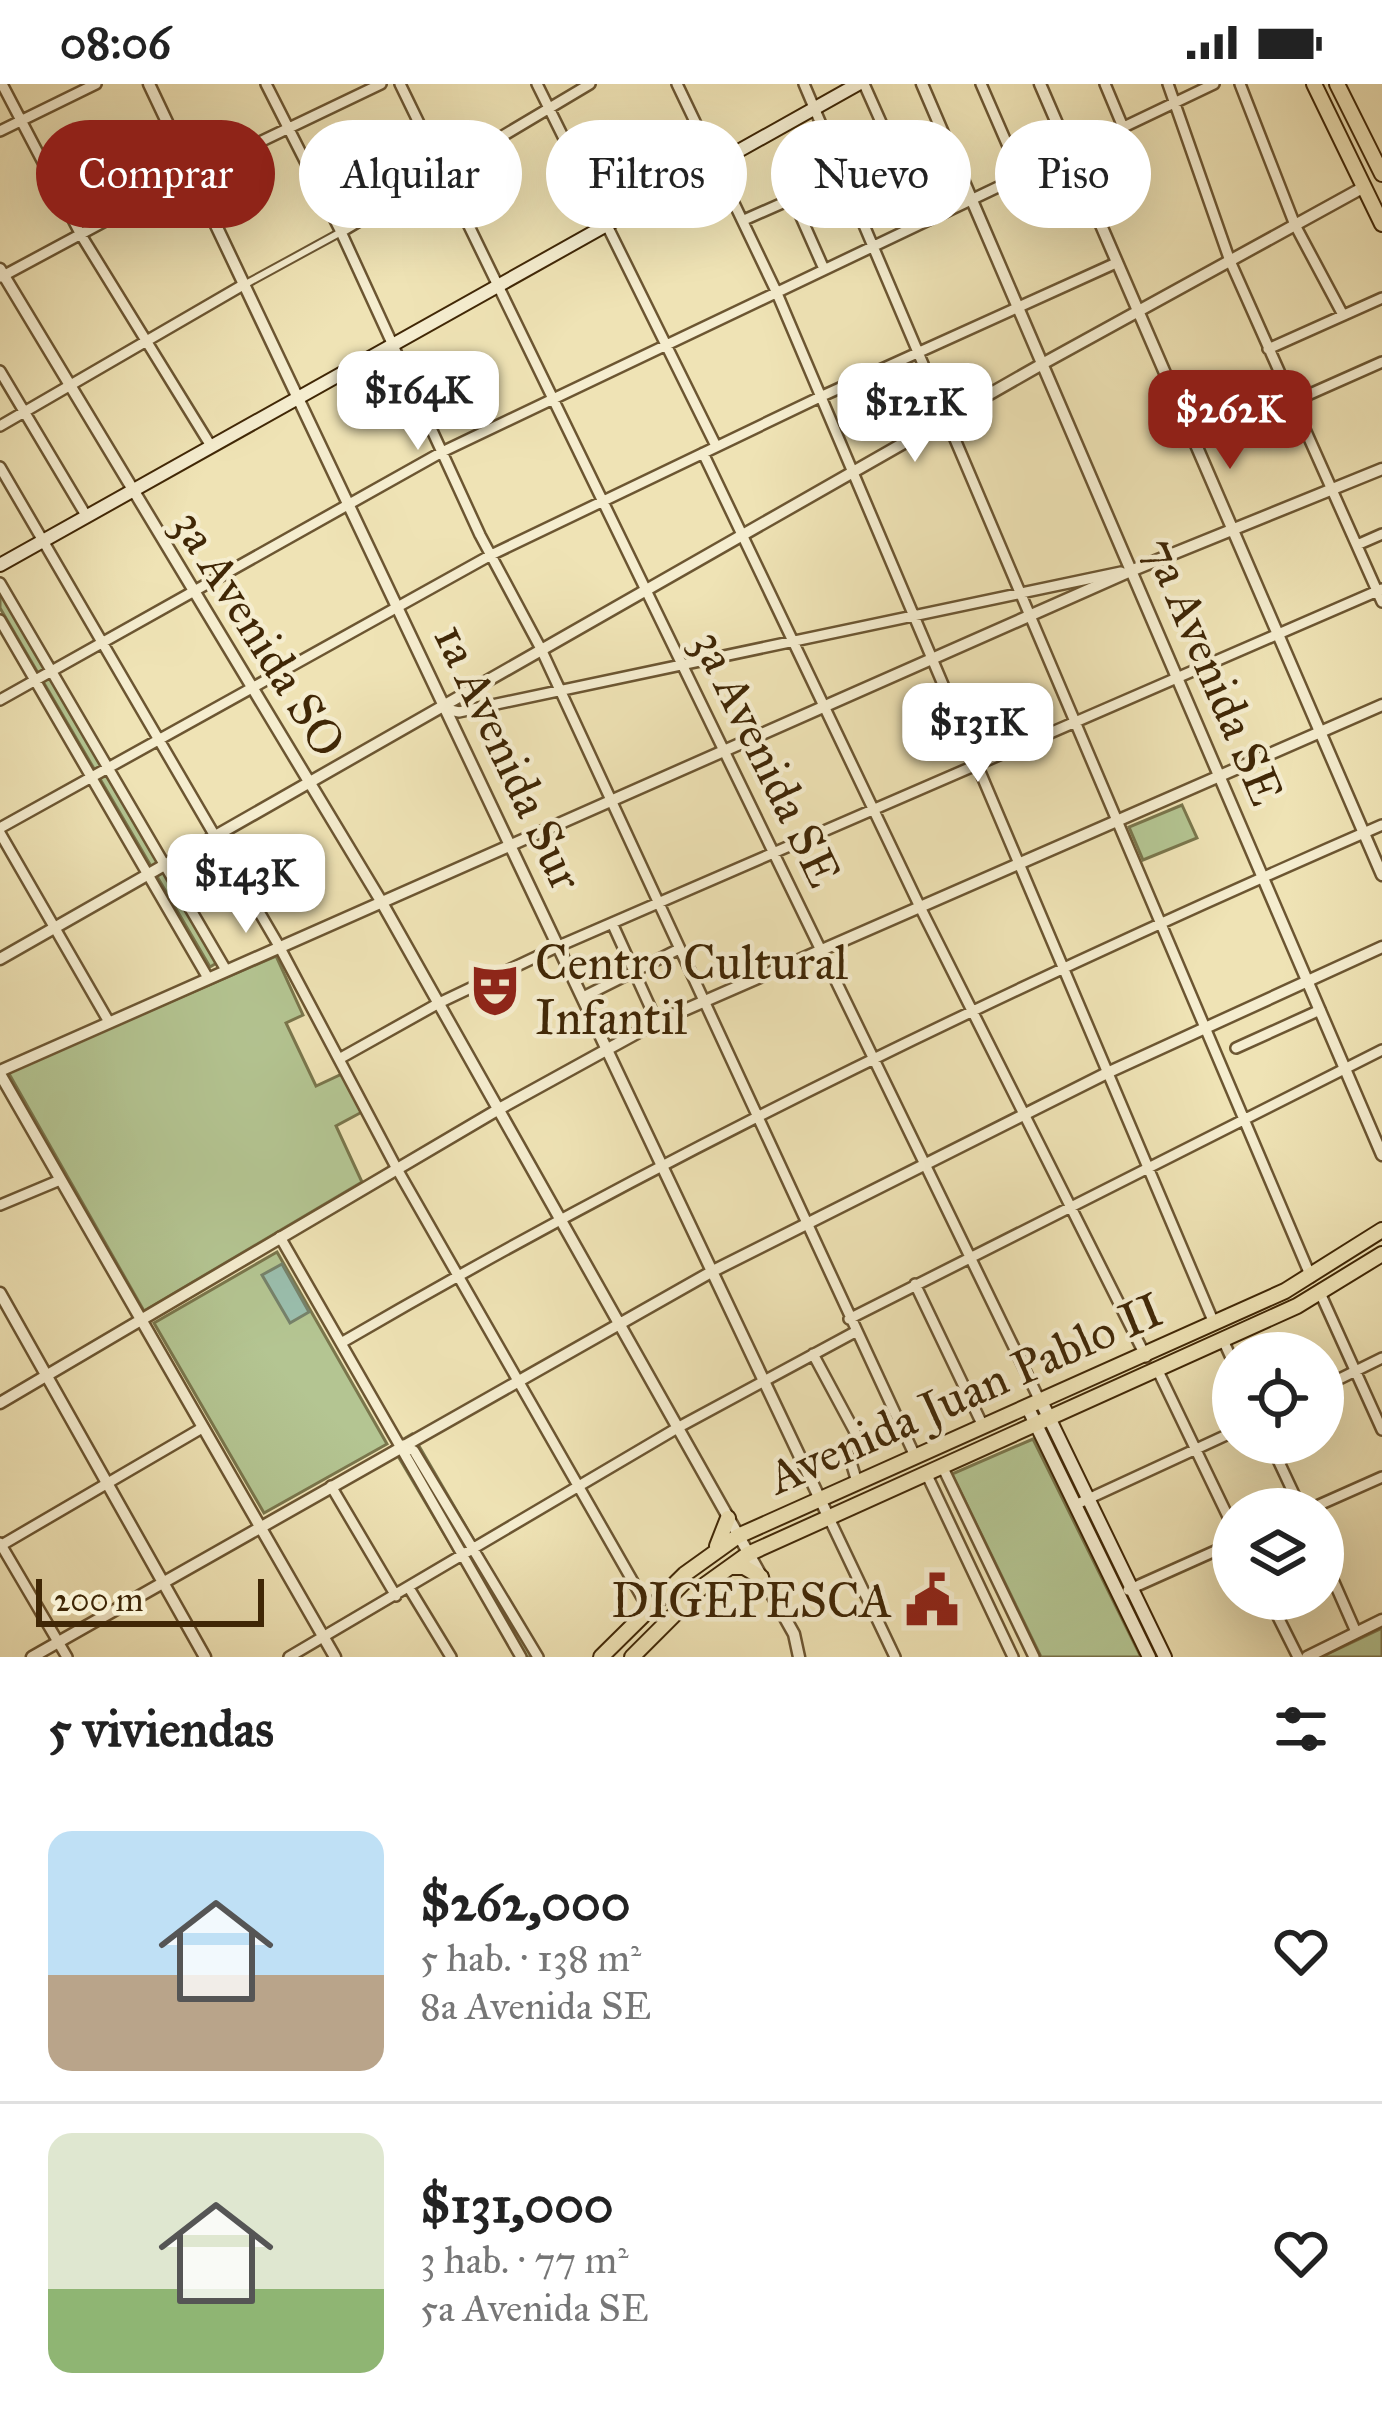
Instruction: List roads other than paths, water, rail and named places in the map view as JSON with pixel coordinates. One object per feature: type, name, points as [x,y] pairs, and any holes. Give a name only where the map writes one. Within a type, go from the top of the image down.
[{"type":"highway","points":[[1315,84],[1382,224]]},
{"type":"highway","points":[[1337,84],[1381,167]]},
{"type":"highway","name":"Avenida Juan Pablo II","points":[[601,1657],[648,1608],[738,1536],[1146,1357],[1311,1277],[1382,1230]]},
{"type":"highway","name":"Avenida Juan Pablo II","points":[[1240,1332],[1321,1294],[1382,1254]]},
{"type":"highway","name":"Avenida Juan Pablo II","points":[[632,1657],[726,1568],[748,1554],[1212,1345]]},
{"type":"highway","points":[[710,1554],[728,1518]]},
{"type":"highway","points":[[726,1568],[744,1567],[760,1577]]},
{"type":"main road","points":[[747,147],[861,84]]},
{"type":"main road","points":[[0,565],[597,228]]},
{"type":"main road","name":"3a Avenida SE","points":[[1034,1404],[1148,1657]]},
{"type":"main road","name":"3a Avenida SE","points":[[1042,1421],[1090,1499],[1165,1657]]},
{"type":"street","points":[[2,84],[81,235],[211,446]]},
{"type":"street","points":[[0,131],[96,84]]},
{"type":"street","name":"1a Avenida Sur","points":[[149,84],[165,120]]},
{"type":"street","points":[[266,84],[341,232],[491,556],[541,649],[915,1456]]},
{"type":"street","points":[[275,135],[381,84]]},
{"type":"street","name":"3a Avenida SE","points":[[400,84],[417,120]]},
{"type":"street","points":[[537,84],[554,120]]},
{"type":"street","points":[[522,125],[590,84]]},
{"type":"street","points":[[677,84],[696,120]]},
{"type":"street","points":[[804,84],[820,120]]},
{"type":"street","points":[[861,84],[878,120]]},
{"type":"street","name":"7a Avenida SE","points":[[922,84],[937,120]]},
{"type":"street","points":[[981,84],[997,120]]},
{"type":"street","points":[[1040,84],[1054,120]]},
{"type":"street","points":[[1106,84],[1120,120]]},
{"type":"street","points":[[339,1059],[439,1003],[559,946],[974,762],[1380,594],[1230,261],[1168,84]]},
{"type":"street","points":[[1140,120],[1214,84]]},
{"type":"street","points":[[1240,84],[1295,225],[1343,315]]},
{"type":"street","points":[[0,959],[446,709],[541,649],[1044,363],[1364,187]]},
{"type":"street","name":"7a Avenida SE","points":[[971,202],[1382,1155]]},
{"type":"street","points":[[747,225],[1215,1324]]},
{"type":"street","points":[[1,274],[94,228]]},
{"type":"street","name":"1a Avenida Sur","points":[[216,228],[895,1657]]},
{"type":"street","points":[[0,426],[348,228]]},
{"type":"street","name":"3a Avenida SE","points":[[469,228],[972,1256],[1034,1404]]},
{"type":"street","points":[[608,228],[716,446]]},
{"type":"street","points":[[806,228],[824,268]]},
{"type":"street","points":[[866,228],[1311,1277]]},
{"type":"street","points":[[0,700],[442,452],[911,228]]},
{"type":"street","points":[[1101,228],[1382,875]]},
{"type":"street","points":[[109,1022],[0,830],[396,604],[716,446],[1116,263]]},
{"type":"street","name":"3a Avenida SO","points":[[1,274],[381,902],[794,1634],[800,1657]]},
{"type":"street","points":[[1268,349],[1382,298]]},
{"type":"street","points":[[1292,402],[1382,362]]},
{"type":"street","points":[[0,371],[86,517]]},
{"type":"street","points":[[703,453],[920,907],[1146,1357]]},
{"type":"street","points":[[0,467],[279,946],[397,1169],[648,1608]]},
{"type":"street","points":[[335,1657],[0,1072],[1133,570],[1382,469]]},
{"type":"street","points":[[1357,545],[1382,534]]},
{"type":"street","points":[[446,709],[459,712],[1133,570]]},
{"type":"street","points":[[0,583],[226,970]]},
{"type":"street","points":[[0,620],[208,978]]},
{"type":"street","points":[[0,1403],[499,1108],[657,1022],[1382,705]]},
{"type":"street","points":[[341,1342],[754,1115],[972,1009],[1382,825]]},
{"type":"street","points":[[612,923],[657,1022]]},
{"type":"street","points":[[32,1657],[713,1271],[1206,1025],[1382,947]]},
{"type":"street","points":[[583,997],[679,949]]},
{"type":"street","points":[[1236,1048],[1320,1010]]},
{"type":"street","points":[[849,1319],[1382,1050]]},
{"type":"street","points":[[0,1205],[60,1180]]},
{"type":"street","points":[[280,1237],[403,1445],[413,1450],[538,1657]]},
{"type":"street","points":[[915,1284],[983,1426]]},
{"type":"street","points":[[0,1293],[205,1657]]},
{"type":"street","points":[[1321,1294],[1382,1430]]},
{"type":"street","points":[[289,1657],[580,1490],[679,1427],[855,1332]]},
{"type":"street","points":[[813,1354],[856,1434],[847,1449],[857,1482]]},
{"type":"street","points":[[1344,1376],[1382,1358]]},
{"type":"street","points":[[1158,1371],[1213,1488]]},
{"type":"street","points":[[67,1657],[0,1544],[202,1428]]},
{"type":"street","points":[[1076,1505],[1212,1442]]},
{"type":"street","points":[[403,1445],[402,1454],[521,1657]]},
{"type":"street","points":[[942,1466],[1034,1657]]},
{"type":"street","points":[[926,1473],[1013,1657]]},
{"type":"street","points":[[1344,1493],[1382,1477]]},
{"type":"street","points":[[331,1486],[396,1596]]},
{"type":"street","points":[[945,1513],[961,1505]]},
{"type":"street","points":[[1117,1594],[1212,1552]]},
{"type":"street","points":[[970,1565],[987,1559]]},
{"type":"street","points":[[409,1588],[451,1657]]},
{"type":"street","points":[[1344,1604],[1357,1632]]},
{"type":"street","points":[[1281,1620],[1303,1657],[1382,1619]]},
{"type":"place","name":"Centro Cultural Infantil","points":[[495,990]]},
{"type":"place","name":"DIGEPESCA","points":[[932,1600]]}]
